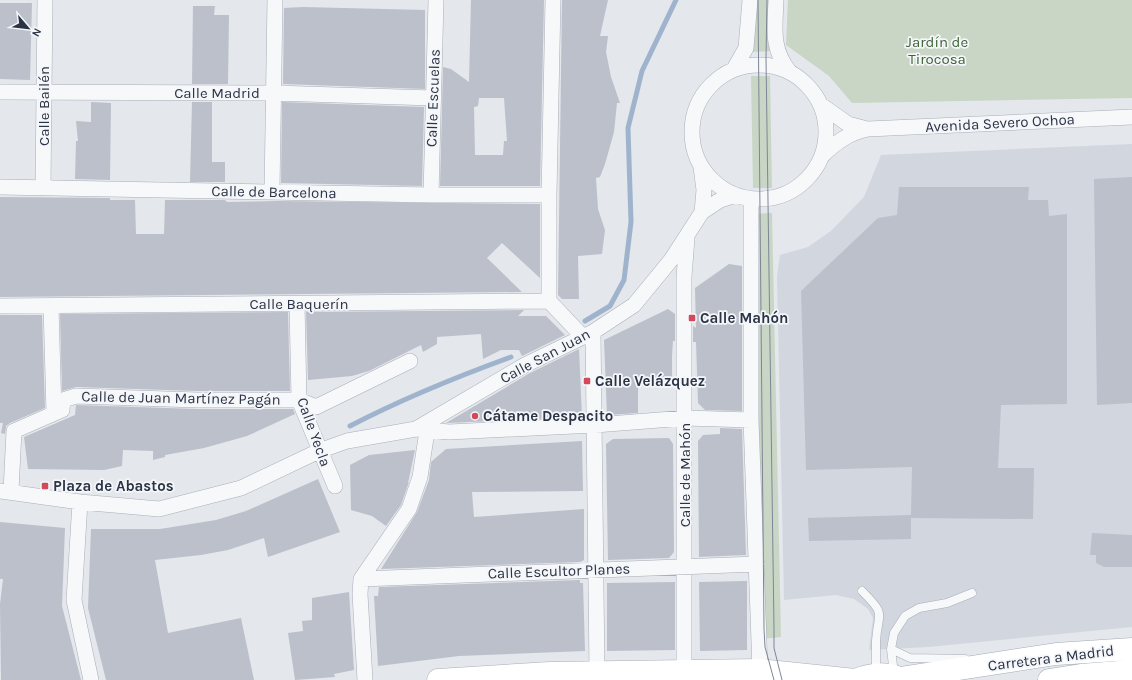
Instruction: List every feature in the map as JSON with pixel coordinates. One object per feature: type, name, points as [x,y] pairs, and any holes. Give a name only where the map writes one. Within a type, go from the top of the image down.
[{"type":"main road","name":"Carretera a Madrid","points":[[855,680],[893,677],[1083,652],[1132,649]]},
{"type":"main road","points":[[760,670],[799,680]]},
{"type":"main road","points":[[438,680],[561,677],[597,673],[684,672],[729,675],[760,670],[855,680]]},
{"type":"main road","name":"Carretera a Madrid","points":[[1049,680],[1081,675],[1132,672]]},
{"type":"street","name":"Calle Bailén","points":[[43,188],[45,0]]},
{"type":"street","points":[[272,191],[275,0]]},
{"type":"street","name":"Calle Escuelas","points":[[431,195],[436,0]]},
{"type":"street","points":[[553,0],[549,195],[549,301],[588,334],[594,425],[597,673]]},
{"type":"street","points":[[734,68],[746,48],[750,0]]},
{"type":"street","points":[[776,0],[776,47],[778,55],[789,71],[811,89],[821,105],[826,125],[826,136],[822,156],[810,175],[794,190],[773,198],[751,199],[736,195],[720,187],[701,167],[692,143],[693,116],[704,92],[712,82],[734,68],[762,64],[771,65],[789,71]]},
{"type":"street","name":"Calle Madrid","points":[[0,92],[273,93],[433,98]]},
{"type":"street","name":"Avenida Severo Ochoa","points":[[821,105],[848,124],[868,129]]},
{"type":"street","name":"Avenida Severo Ochoa","points":[[822,156],[832,146],[847,135],[868,129],[1132,117]]},
{"type":"street","name":"Calle San Juan","points":[[701,167],[704,190],[702,212]]},
{"type":"street","name":"Calle de Barcelona","points":[[0,187],[431,195],[549,195]]},
{"type":"street","name":"Calle San Juan","points":[[6,491],[80,502],[159,509],[241,488],[319,451],[347,441],[421,430],[524,365],[588,334],[634,305],[687,237],[702,212],[720,200],[736,195]]},
{"type":"street","points":[[751,199],[751,420],[760,670]]},
{"type":"street","name":"Calle de Mahón","points":[[684,672],[684,277],[687,237]]},
{"type":"street","points":[[660,273],[670,272],[684,277]]},
{"type":"street","name":"Calle Baquerín","points":[[0,306],[549,301]]},
{"type":"street","name":"Calle Yecla","points":[[297,304],[299,400],[319,451],[335,486]]},
{"type":"street","points":[[51,306],[54,413]]},
{"type":"street","name":"Calle de Juan Martínez Pagán","points":[[6,491],[14,431],[62,410],[63,400],[76,396],[197,400],[299,400],[316,407],[410,361]]},
{"type":"street","points":[[365,680],[360,594],[361,579],[409,509],[420,477],[421,430],[449,432],[594,425],[685,418],[751,420]]},
{"type":"street","points":[[80,502],[74,600],[91,680]]},
{"type":"street","name":"Calle Escultor Planes","points":[[361,579],[757,564]]},
{"type":"lane","points":[[862,591],[876,605],[881,618],[876,640],[893,677]]},
{"type":"lane","points":[[893,677],[891,649],[894,633],[905,616],[919,608],[947,603],[972,593]]},
{"type":"lane","points":[[891,649],[910,658],[1021,660]]},
{"type":"shaded area","points":[[1132,144],[1132,627],[928,647],[869,650],[873,618],[868,609],[854,599],[836,595],[784,600],[777,276],[780,255],[808,247],[831,231],[864,197],[881,155]]},
{"type":"green space","points":[[753,0],[773,0],[772,51],[753,52]]},
{"type":"green space","name":"Jardín de Tirocosa","points":[[788,0],[1132,0],[1132,98],[852,103],[829,76],[786,45]]},
{"type":"green space","points":[[751,76],[770,76],[772,188],[753,188]]},
{"type":"green space","points":[[772,213],[781,637],[761,639],[755,214]]},
{"type":"building","points":[[471,0],[544,0],[540,186],[440,186],[443,67],[451,69],[469,82]],"holes":[[[479,98],[504,98],[507,141],[504,141],[503,155],[475,155],[474,107],[478,106]]]},
{"type":"building","points":[[562,0],[608,0],[600,36],[608,36],[606,52],[611,77],[620,103],[617,103],[614,132],[605,164],[600,177],[596,178],[598,209],[605,230],[602,254],[578,256],[579,299],[562,299],[558,295]]},
{"type":"building","points":[[0,3],[32,3],[30,80],[0,79]]},
{"type":"building","points":[[193,6],[215,6],[214,15],[229,15],[228,84],[192,84]]},
{"type":"building","points":[[303,7],[425,10],[425,89],[283,84],[284,8]]},
{"type":"building","points":[[91,102],[111,103],[110,180],[75,179],[76,141],[78,141],[76,121],[91,122]]},
{"type":"building","points":[[192,102],[212,102],[212,162],[225,162],[225,182],[190,182]]},
{"type":"building","points":[[282,102],[424,107],[422,186],[281,183]]},
{"type":"building","points":[[1132,177],[1132,403],[1097,405],[1094,179]]},
{"type":"building","points":[[899,187],[1029,187],[1028,200],[1048,200],[1049,216],[1067,214],[1067,404],[1001,405],[998,468],[1034,468],[1033,519],[911,518],[911,539],[809,541],[808,518],[911,515],[912,467],[806,470],[801,291],[878,218],[897,215]]},
{"type":"building","points":[[0,197],[110,198],[110,200],[135,200],[136,234],[164,234],[165,200],[225,200],[227,202],[279,201],[540,204],[540,278],[502,243],[487,258],[522,292],[0,297]]},
{"type":"building","points":[[729,264],[742,266],[742,411],[705,410],[698,403],[696,342],[693,342],[693,326],[696,328],[695,288]]},
{"type":"building","points":[[668,309],[675,314],[675,341],[673,341],[672,378],[638,378],[638,413],[607,415],[604,340]]},
{"type":"building","points":[[524,310],[518,316],[546,316],[565,335],[522,356],[519,350],[501,350],[483,359],[481,334],[437,337],[437,344],[423,352],[421,345],[369,371],[352,376],[308,380],[306,312]]},
{"type":"building","points":[[288,312],[290,391],[197,391],[76,387],[62,391],[60,314]]},
{"type":"building","points":[[0,315],[42,315],[45,408],[10,423],[6,426],[5,434],[1,433],[3,423],[0,423]]},
{"type":"building","points":[[579,349],[582,417],[446,423],[530,373]]},
{"type":"building","points":[[76,405],[197,409],[293,409],[295,414],[247,436],[204,448],[165,455],[165,457],[153,460],[153,451],[123,450],[122,466],[104,470],[28,469],[24,437],[75,415]]},
{"type":"building","points":[[720,428],[742,429],[746,555],[699,557],[698,441],[703,435],[720,434]]},
{"type":"building","points":[[669,438],[673,444],[674,552],[669,558],[608,560],[606,444],[613,439]]},
{"type":"building","points":[[582,441],[583,491],[472,492],[474,517],[584,509],[584,560],[580,562],[381,569],[417,512],[429,480],[431,462],[446,449]]},
{"type":"building","points":[[415,450],[408,483],[409,482],[401,505],[386,526],[372,516],[351,510],[350,465],[369,455]]},
{"type":"building","points":[[318,479],[340,532],[268,557],[264,538],[228,550],[201,555],[155,560],[168,633],[241,618],[254,680],[106,680],[88,608],[91,529],[160,529],[216,520],[246,511]]},
{"type":"building","points":[[0,522],[65,528],[62,606],[81,680],[1,680],[0,604],[3,579],[0,579]]},
{"type":"building","points":[[1092,533],[1132,535],[1132,567],[1104,567],[1096,563],[1096,555],[1090,555]]},
{"type":"building","points":[[580,580],[580,583],[583,583],[585,651],[459,656],[378,666],[374,596],[378,596],[379,587]]},
{"type":"building","points":[[747,581],[747,650],[700,651],[699,582]]},
{"type":"building","points":[[675,582],[675,650],[607,651],[607,583]]},
{"type":"building","points":[[349,592],[354,670],[334,674],[335,677],[295,680],[288,633],[303,631],[302,621],[312,620],[312,598]]},
{"type":"waterway","points":[[585,321],[610,306],[624,280],[631,222],[628,128],[642,71],[676,0]]},
{"type":"waterway","points":[[350,426],[429,389],[511,357]]},
{"type":"tram line","points":[[758,0],[764,629],[765,647],[774,680]]},
{"type":"tram line","points":[[767,0],[766,58],[774,648],[782,680]]},
{"type":"place","name":"Calle Mahón","points":[[692,318]]},
{"type":"place","name":"Calle Velázquez","points":[[587,381]]},
{"type":"place","name":"Cátame Despacito","points":[[475,416]]},
{"type":"place","name":"Plaza de Abastos","points":[[45,486]]}]
